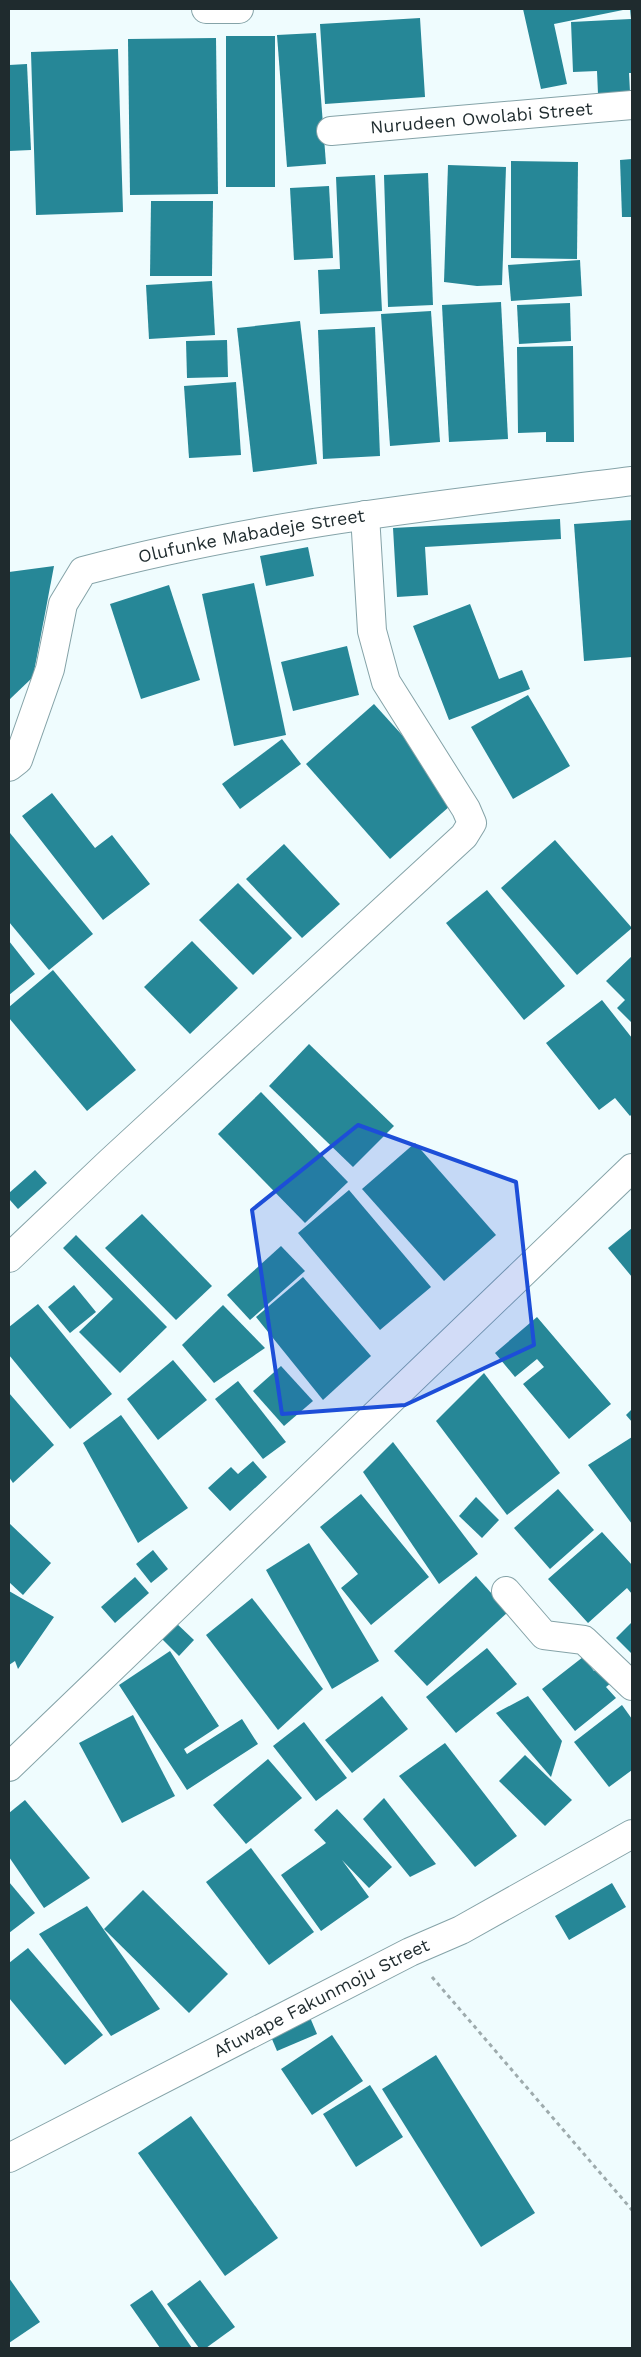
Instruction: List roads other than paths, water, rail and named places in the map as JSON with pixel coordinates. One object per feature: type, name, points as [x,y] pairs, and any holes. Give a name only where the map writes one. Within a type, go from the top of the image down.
[{"type":"street","points":[[206,9],[240,9]]},
{"type":"street","name":"Nurudeen Owolabi Street","points":[[331,131],[632,105]]},
{"type":"street","name":"Olufunke Mabadeje Street","points":[[9,767],[18,760],[50,670],[63,604],[83,571],[141,555],[365,515],[632,480]]},
{"type":"street","points":[[9,1258],[110,1162],[464,836],[472,823],[466,809],[386,682],[372,631],[365,515]]},
{"type":"street","points":[[9,1767],[632,1168]]},
{"type":"street","points":[[506,1591],[544,1635],[584,1640],[632,1686]]},
{"type":"street","name":"Afuwape Fakunmoju Street","points":[[9,2158],[410,1952],[462,1930],[632,1834]]}]
